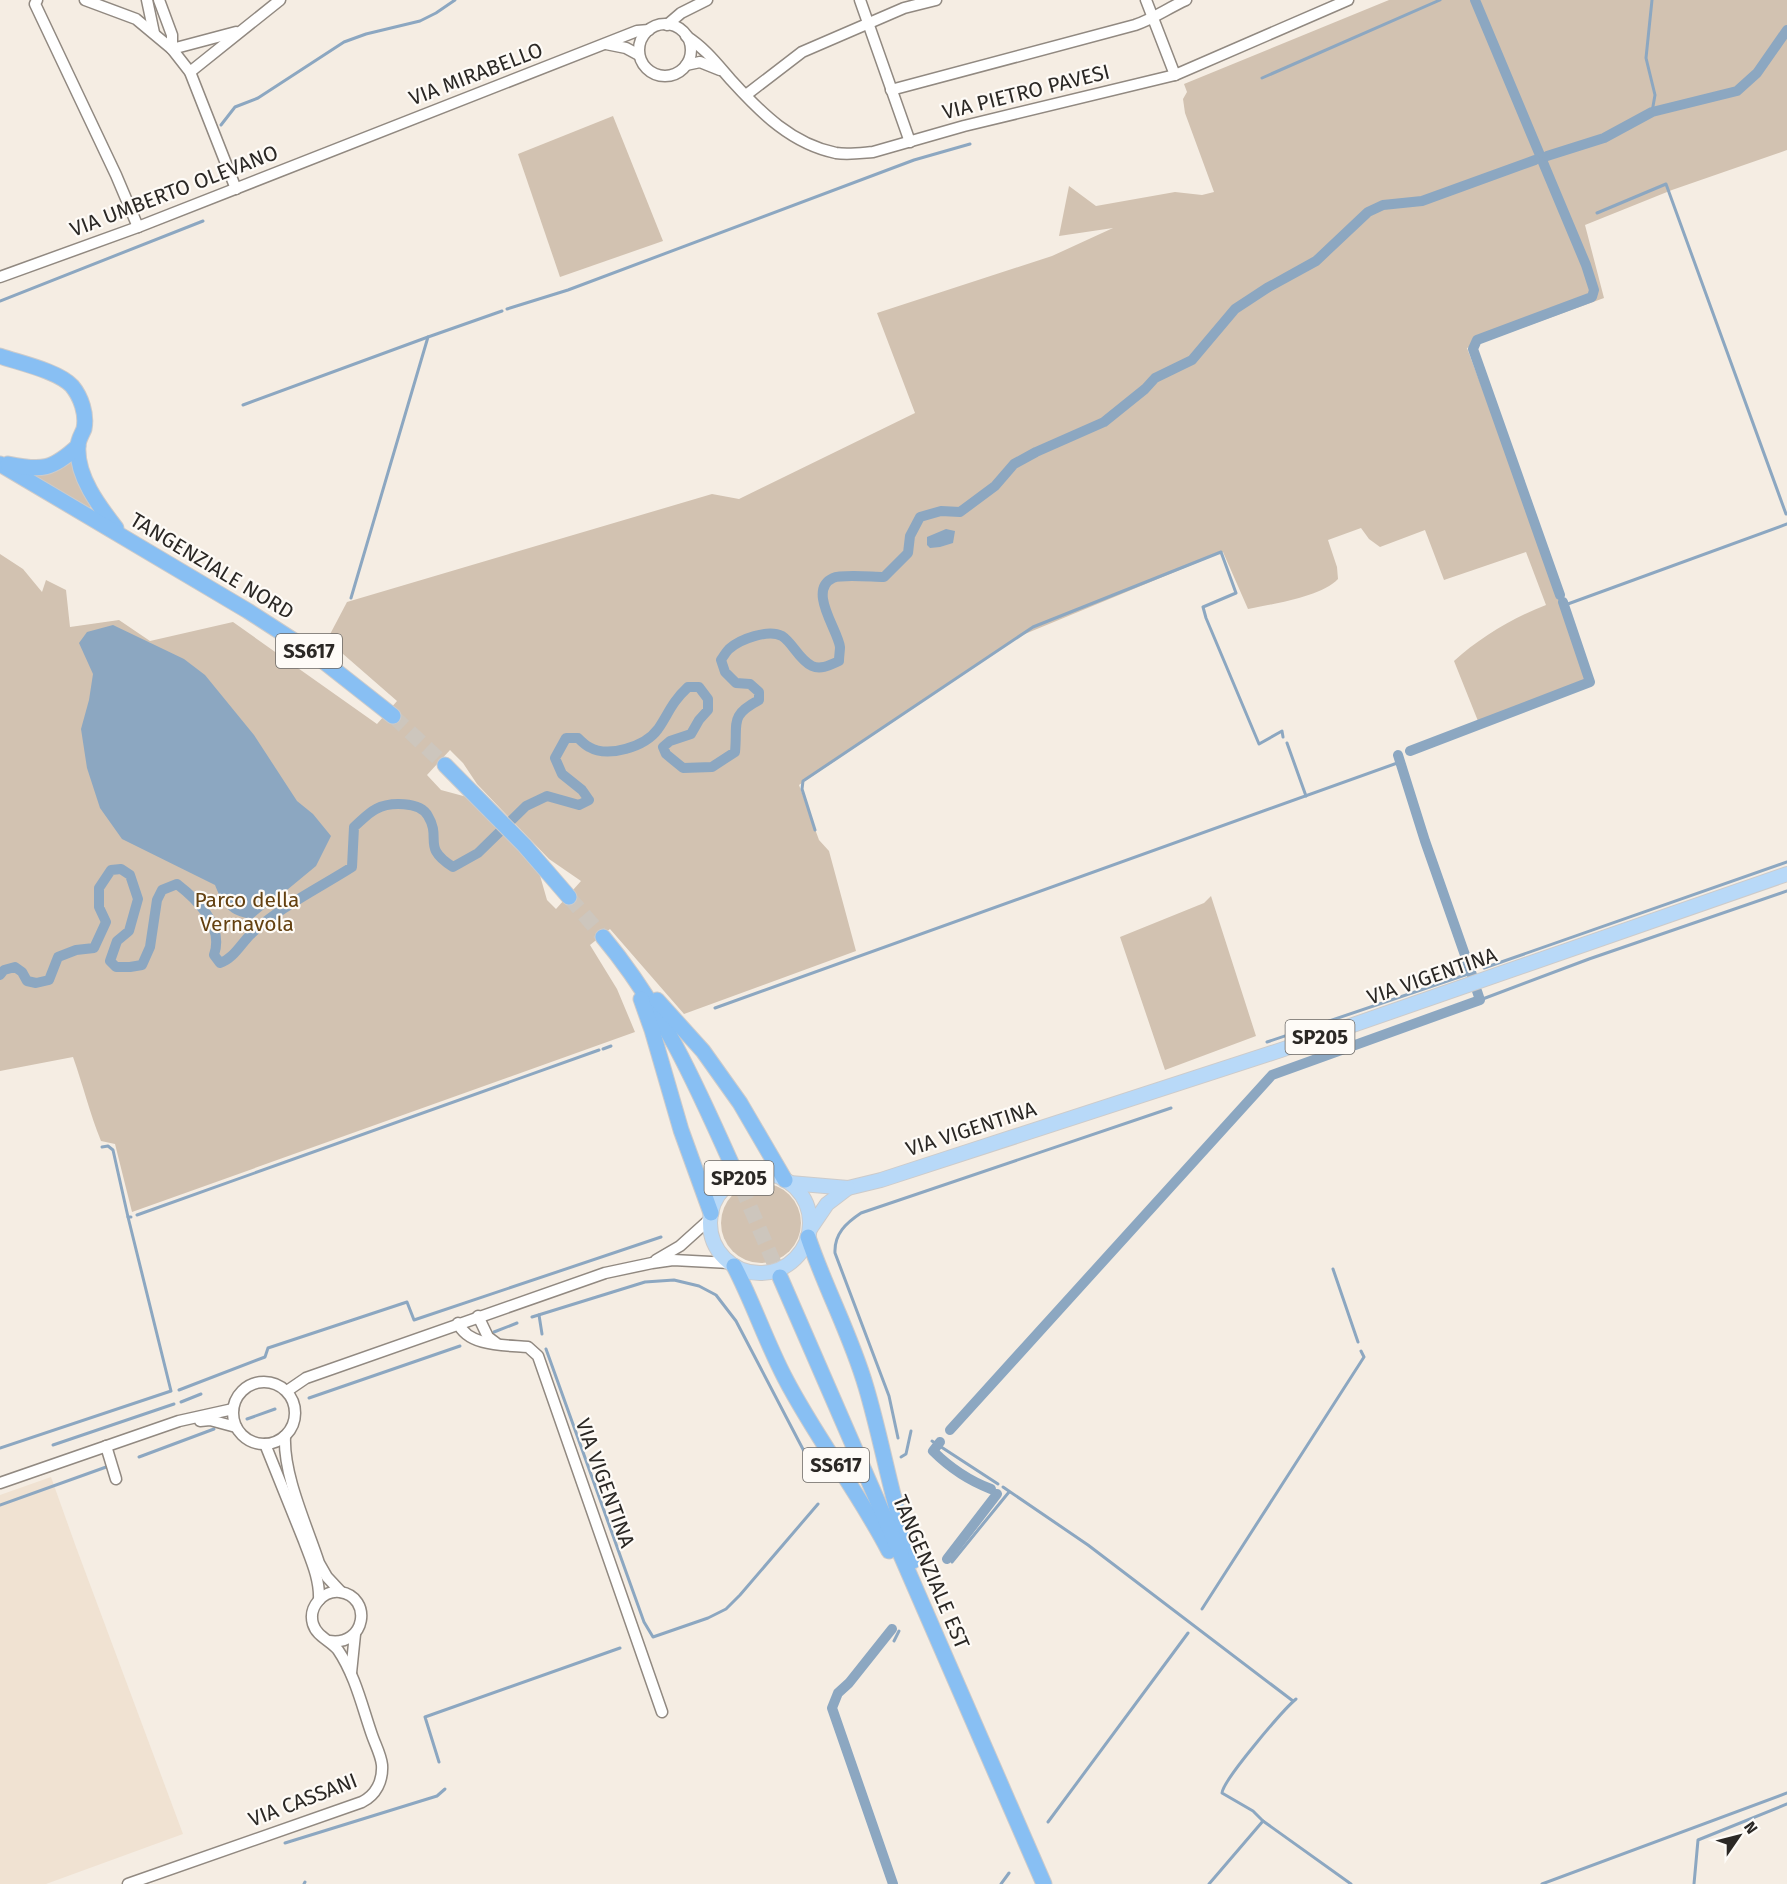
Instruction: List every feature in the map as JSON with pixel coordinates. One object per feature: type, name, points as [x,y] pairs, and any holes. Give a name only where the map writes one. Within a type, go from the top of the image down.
[{"type":"highway","points":[[0,356],[56,375],[71,385],[82,403],[84,426],[78,446],[82,472],[94,501],[122,535]]},
{"type":"highway","points":[[0,463],[36,470],[61,462],[78,446]]},
{"type":"highway","name":"TANGENZIALE NORD","points":[[0,463],[239,605],[313,653],[393,716]]},
{"type":"highway","points":[[445,765],[524,845],[569,897]]},
{"type":"highway","points":[[603,937],[703,1051],[740,1103],[787,1181]]},
{"type":"highway","points":[[631,970],[673,1039],[732,1165]]},
{"type":"highway","points":[[631,970],[652,1030],[681,1130],[711,1216]]},
{"type":"highway","name":"SS617","points":[[809,1233],[820,1274],[842,1322],[866,1386],[893,1497],[911,1557],[934,1615],[946,1660]]},
{"type":"highway","name":"SS617","points":[[732,1264],[785,1378],[818,1437],[877,1526],[946,1660]]},
{"type":"highway","name":"TANGENZIALE EST","points":[[780,1277],[1044,1884]]},
{"type":"main road","name":"VIA VIGENTINA","points":[[711,1216],[721,1192],[742,1176],[766,1173],[787,1181],[849,1188],[881,1180],[1281,1050],[1787,874]]},
{"type":"main road","name":"SP205","points":[[787,1181],[805,1201],[810,1219],[809,1233]]},
{"type":"main road","name":"VIA VIGENTINA","points":[[732,1264],[744,1270],[759,1273],[772,1272],[787,1265],[798,1256],[827,1204],[849,1188]]},
{"type":"main road","name":"SP205","points":[[711,1216],[711,1232],[715,1244],[732,1264]]},
{"type":"street","points":[[37,0],[35,4],[116,175],[138,227]]},
{"type":"street","points":[[85,0],[136,20],[172,50],[189,72],[236,189]]},
{"type":"street","points":[[147,0],[154,33]]},
{"type":"street","points":[[159,0],[172,35],[172,50]]},
{"type":"street","points":[[189,72],[280,0]]},
{"type":"street","points":[[667,25],[687,9],[707,0]]},
{"type":"street","points":[[604,44],[626,48],[639,55],[648,70],[660,75],[676,74],[686,65],[691,50],[684,33],[691,13],[707,0]]},
{"type":"street","points":[[860,0],[909,142]]},
{"type":"street","points":[[746,95],[802,52],[904,8],[936,0]]},
{"type":"street","points":[[1146,0],[1175,75]]},
{"type":"street","points":[[891,90],[1153,19],[1159,13],[1186,0]]},
{"type":"street","points":[[1319,0],[1323,11]]},
{"type":"street","name":"VIA PIETRO PAVESI","points":[[684,33],[699,44],[773,122],[797,140],[838,153],[858,153],[873,152],[964,126],[1175,75],[1348,0]]},
{"type":"street","points":[[639,55],[640,42],[649,30],[658,25],[667,25],[684,33]]},
{"type":"street","points":[[172,50],[244,30]]},
{"type":"street","name":"VIA MIRABELLO","points":[[362,140],[637,31],[649,30]]},
{"type":"street","name":"VIA PIETRO PAVESI","points":[[686,65],[700,62],[727,74]]},
{"type":"street","name":"VIA UMBERTO OLEVANO","points":[[0,277],[138,227],[362,140]]},
{"type":"street","name":"VIA VIGENTINA","points":[[652,1263],[680,1246],[711,1216]]},
{"type":"street","name":"VIA VIGENTINA","points":[[287,1392],[306,1378],[604,1273],[673,1260],[732,1264]]},
{"type":"street","points":[[478,1316],[488,1337],[499,1344]]},
{"type":"street","name":"VIA VIGENTINA","points":[[458,1323],[461,1331],[474,1338],[487,1343],[528,1347],[538,1356],[662,1712]]},
{"type":"street","points":[[179,1421],[210,1420],[236,1427],[248,1439],[265,1444],[279,1440],[291,1428],[295,1409],[292,1400],[287,1392],[269,1382],[250,1385],[236,1399],[233,1409],[236,1427]]},
{"type":"street","points":[[0,1483],[179,1421],[233,1409]]},
{"type":"street","name":"VIA CASSANI","points":[[285,1436],[284,1454],[289,1473],[320,1563],[327,1576],[341,1592],[348,1595],[359,1606],[362,1621],[355,1634],[351,1675]]},
{"type":"street","name":"VIA CASSANI","points":[[128,1884],[362,1802],[372,1797],[380,1784],[382,1764],[351,1675],[337,1650],[319,1634],[312,1619],[318,1600],[315,1570],[265,1444]]},
{"type":"street","points":[[106,1446],[116,1479]]},
{"type":"street","points":[[318,1600],[333,1592],[341,1592]]},
{"type":"street","points":[[329,1641],[343,1641],[355,1634]]},
{"type":"shaded area","points":[[51,1477],[183,1834],[46,1884],[0,1884],[0,1495]]},
{"type":"green space","name":"Parco della Vernavola","points":[[1389,0],[1787,0],[1787,150],[1672,190],[1585,225],[1604,298],[1467,348],[1593,684],[1480,726],[1454,661],[1497,629],[1546,605],[1526,552],[1444,580],[1425,530],[1380,547],[1369,539],[1361,528],[1328,540],[1337,567],[1338,579],[1330,585],[1296,599],[1248,609],[1223,552],[1020,636],[799,785],[819,840],[829,851],[856,951],[684,1014],[610,929],[590,945],[617,989],[635,1032],[132,1212],[115,1144],[101,1141],[73,1057],[0,1071],[0,554],[23,569],[42,592],[46,580],[66,590],[70,627],[119,620],[150,641],[233,622],[377,724],[397,701],[327,640],[347,602],[712,494],[739,499],[915,413],[877,313],[1052,256],[1113,228],[1059,236],[1069,186],[1096,206],[1175,192],[1202,195],[1214,192],[1185,113],[1183,99],[1187,92],[1184,84]],"holes":[[[450,750],[463,763],[477,784],[549,859],[581,881],[556,909],[547,900],[539,872],[467,797],[441,790],[427,775]]]},
{"type":"green space","points":[[613,116],[663,241],[560,277],[518,154]]},
{"type":"green space","points":[[72,458],[92,506],[90,508],[36,477]]},
{"type":"green space","points":[[1211,896],[1256,1036],[1165,1070],[1120,937],[1204,903]]},
{"type":"green space","points":[[761,1183],[776,1186],[789,1195],[798,1208],[801,1223],[798,1238],[789,1251],[776,1260],[761,1263],[746,1260],[733,1251],[724,1238],[721,1223],[724,1208],[733,1195],[746,1186]]},
{"type":"water","points":[[946,529],[955,531],[953,543],[930,548],[927,545],[927,537]]},
{"type":"water","points":[[113,625],[184,659],[205,675],[254,735],[297,801],[313,814],[331,836],[316,866],[252,919],[237,915],[228,909],[215,885],[122,839],[100,808],[87,768],[81,729],[93,674],[79,643],[87,632]]},
{"type":"waterway","points":[[221,125],[235,107],[258,98],[344,42],[366,34],[420,21],[455,0]]},
{"type":"waterway","points":[[1262,78],[1440,0]]},
{"type":"waterway","points":[[1475,0],[1586,265],[1594,290],[1592,297],[1477,340],[1473,349],[1560,595]]},
{"type":"waterway","points":[[1652,0],[1646,58],[1655,95],[1652,112]]},
{"type":"waterway","points":[[1547,156],[1604,138],[1652,112],[1737,91],[1757,73],[1787,30]]},
{"type":"waterway","points":[[507,309],[568,290],[914,160],[970,144]]},
{"type":"waterway","points":[[0,975],[4,970],[15,967],[22,972],[27,981],[36,983],[49,980],[58,957],[76,950],[94,948],[106,922],[99,907],[99,888],[111,870],[121,869],[130,875],[138,899],[129,931],[117,941],[110,961],[116,967],[130,967],[142,965],[150,947],[157,900],[162,890],[177,884],[201,906],[208,915],[216,934],[214,955],[220,963],[233,955],[250,935],[273,916],[352,867],[354,827],[376,809],[388,805],[411,805],[424,811],[432,824],[438,854],[453,867],[478,853],[526,806],[547,796],[579,805],[589,800],[582,790],[562,774],[555,758],[566,738],[578,738],[597,750],[616,751],[635,746],[658,729],[674,703],[688,687],[699,687],[708,699],[708,710],[691,734],[670,741],[663,747],[666,754],[683,768],[712,767],[735,752],[739,716],[759,700],[759,692],[750,684],[736,683],[725,672],[721,660],[734,645],[754,636],[776,634],[786,639],[803,660],[812,666],[822,667],[839,661],[840,647],[823,601],[826,584],[833,578],[884,577],[908,553],[910,536],[920,517],[941,511],[960,512],[995,486],[1014,464],[1104,422],[1155,378],[1192,360],[1235,309],[1316,261],[1368,212],[1383,205],[1422,201],[1535,160]]},
{"type":"waterway","points":[[1597,213],[1666,184],[1786,514]]},
{"type":"waterway","points":[[0,301],[203,221]]},
{"type":"waterway","points":[[351,598],[428,337],[502,311]]},
{"type":"waterway","points":[[243,405],[428,337]]},
{"type":"waterway","points":[[1565,605],[1787,524]]},
{"type":"waterway","points":[[815,830],[802,789],[803,781],[1033,627],[1221,552],[1236,593],[1203,607],[1206,618],[1259,744],[1282,731],[1283,737]]},
{"type":"waterway","points":[[1410,751],[1590,682],[1563,602]]},
{"type":"waterway","points":[[1287,743],[1306,796]]},
{"type":"waterway","points":[[1398,755],[1425,841],[1472,975]]},
{"type":"waterway","points":[[715,1008],[1400,762]]},
{"type":"waterway","points":[[1484,968],[1787,862]]},
{"type":"waterway","points":[[1480,1000],[1589,959],[1787,891]]},
{"type":"waterway","points":[[1267,1042],[1474,972]]},
{"type":"waterway","points":[[950,1430],[1272,1075],[1480,1000],[1477,991]]},
{"type":"waterway","points":[[603,1049],[611,1046]]},
{"type":"waterway","points":[[137,1215],[599,1050]]},
{"type":"waterway","points":[[898,1438],[889,1396],[835,1253],[835,1246],[842,1230],[861,1213],[1171,1108]]},
{"type":"waterway","points":[[102,1147],[108,1146],[113,1150],[128,1217],[131,1217]]},
{"type":"waterway","points":[[0,1448],[171,1391],[128,1217]]},
{"type":"waterway","points":[[179,1390],[265,1357],[268,1348],[407,1302],[414,1320],[661,1237]]},
{"type":"waterway","points":[[1333,1269],[1358,1342]]},
{"type":"waterway","points":[[532,1317],[645,1282],[674,1280],[699,1286],[716,1295],[736,1321],[818,1478],[824,1479]]},
{"type":"waterway","points":[[539,1315],[542,1334]]},
{"type":"waterway","points":[[494,1332],[517,1323]]},
{"type":"waterway","points":[[309,1398],[460,1346]]},
{"type":"waterway","points":[[546,1349],[644,1622],[653,1637],[708,1618],[726,1609],[818,1504]]},
{"type":"waterway","points":[[1202,1609],[1364,1357],[1361,1351]]},
{"type":"waterway","points":[[181,1402],[201,1394]]},
{"type":"waterway","points":[[53,1445],[174,1404]]},
{"type":"waterway","points":[[247,1419],[275,1409]]},
{"type":"waterway","points":[[139,1457],[214,1429]]},
{"type":"waterway","points":[[901,1457],[906,1454],[911,1431]]},
{"type":"waterway","points":[[932,1441],[998,1484]]},
{"type":"waterway","points":[[940,1442],[933,1451],[939,1457],[968,1478],[991,1489]]},
{"type":"waterway","points":[[0,1505],[109,1466]]},
{"type":"waterway","points":[[1003,1487],[1088,1545],[1293,1701]]},
{"type":"waterway","points":[[952,1562],[1009,1492]]},
{"type":"waterway","points":[[947,1559],[997,1494]]},
{"type":"waterway","points":[[892,1629],[849,1683],[838,1693],[832,1708],[893,1884]]},
{"type":"waterway","points":[[894,1641],[899,1631]]},
{"type":"waterway","points":[[1048,1822],[1188,1633]]},
{"type":"waterway","points":[[439,1762],[425,1717],[620,1648]]},
{"type":"waterway","points":[[1296,1699],[1242,1760],[1222,1793],[1253,1811],[1263,1821],[1351,1884]]},
{"type":"waterway","points":[[285,1843],[437,1796],[445,1789]]},
{"type":"waterway","points":[[1542,1884],[1787,1793]]},
{"type":"waterway","points":[[1694,1884],[1698,1840],[1787,1804]]},
{"type":"waterway","points":[[1209,1884],[1263,1821]]},
{"type":"waterway","points":[[1001,1884],[1009,1873]]},
{"type":"tunnel","points":[[393,716],[445,765]]},
{"type":"tunnel","points":[[569,897],[603,937]]},
{"type":"tunnel","points":[[732,1165],[780,1277]]}]
